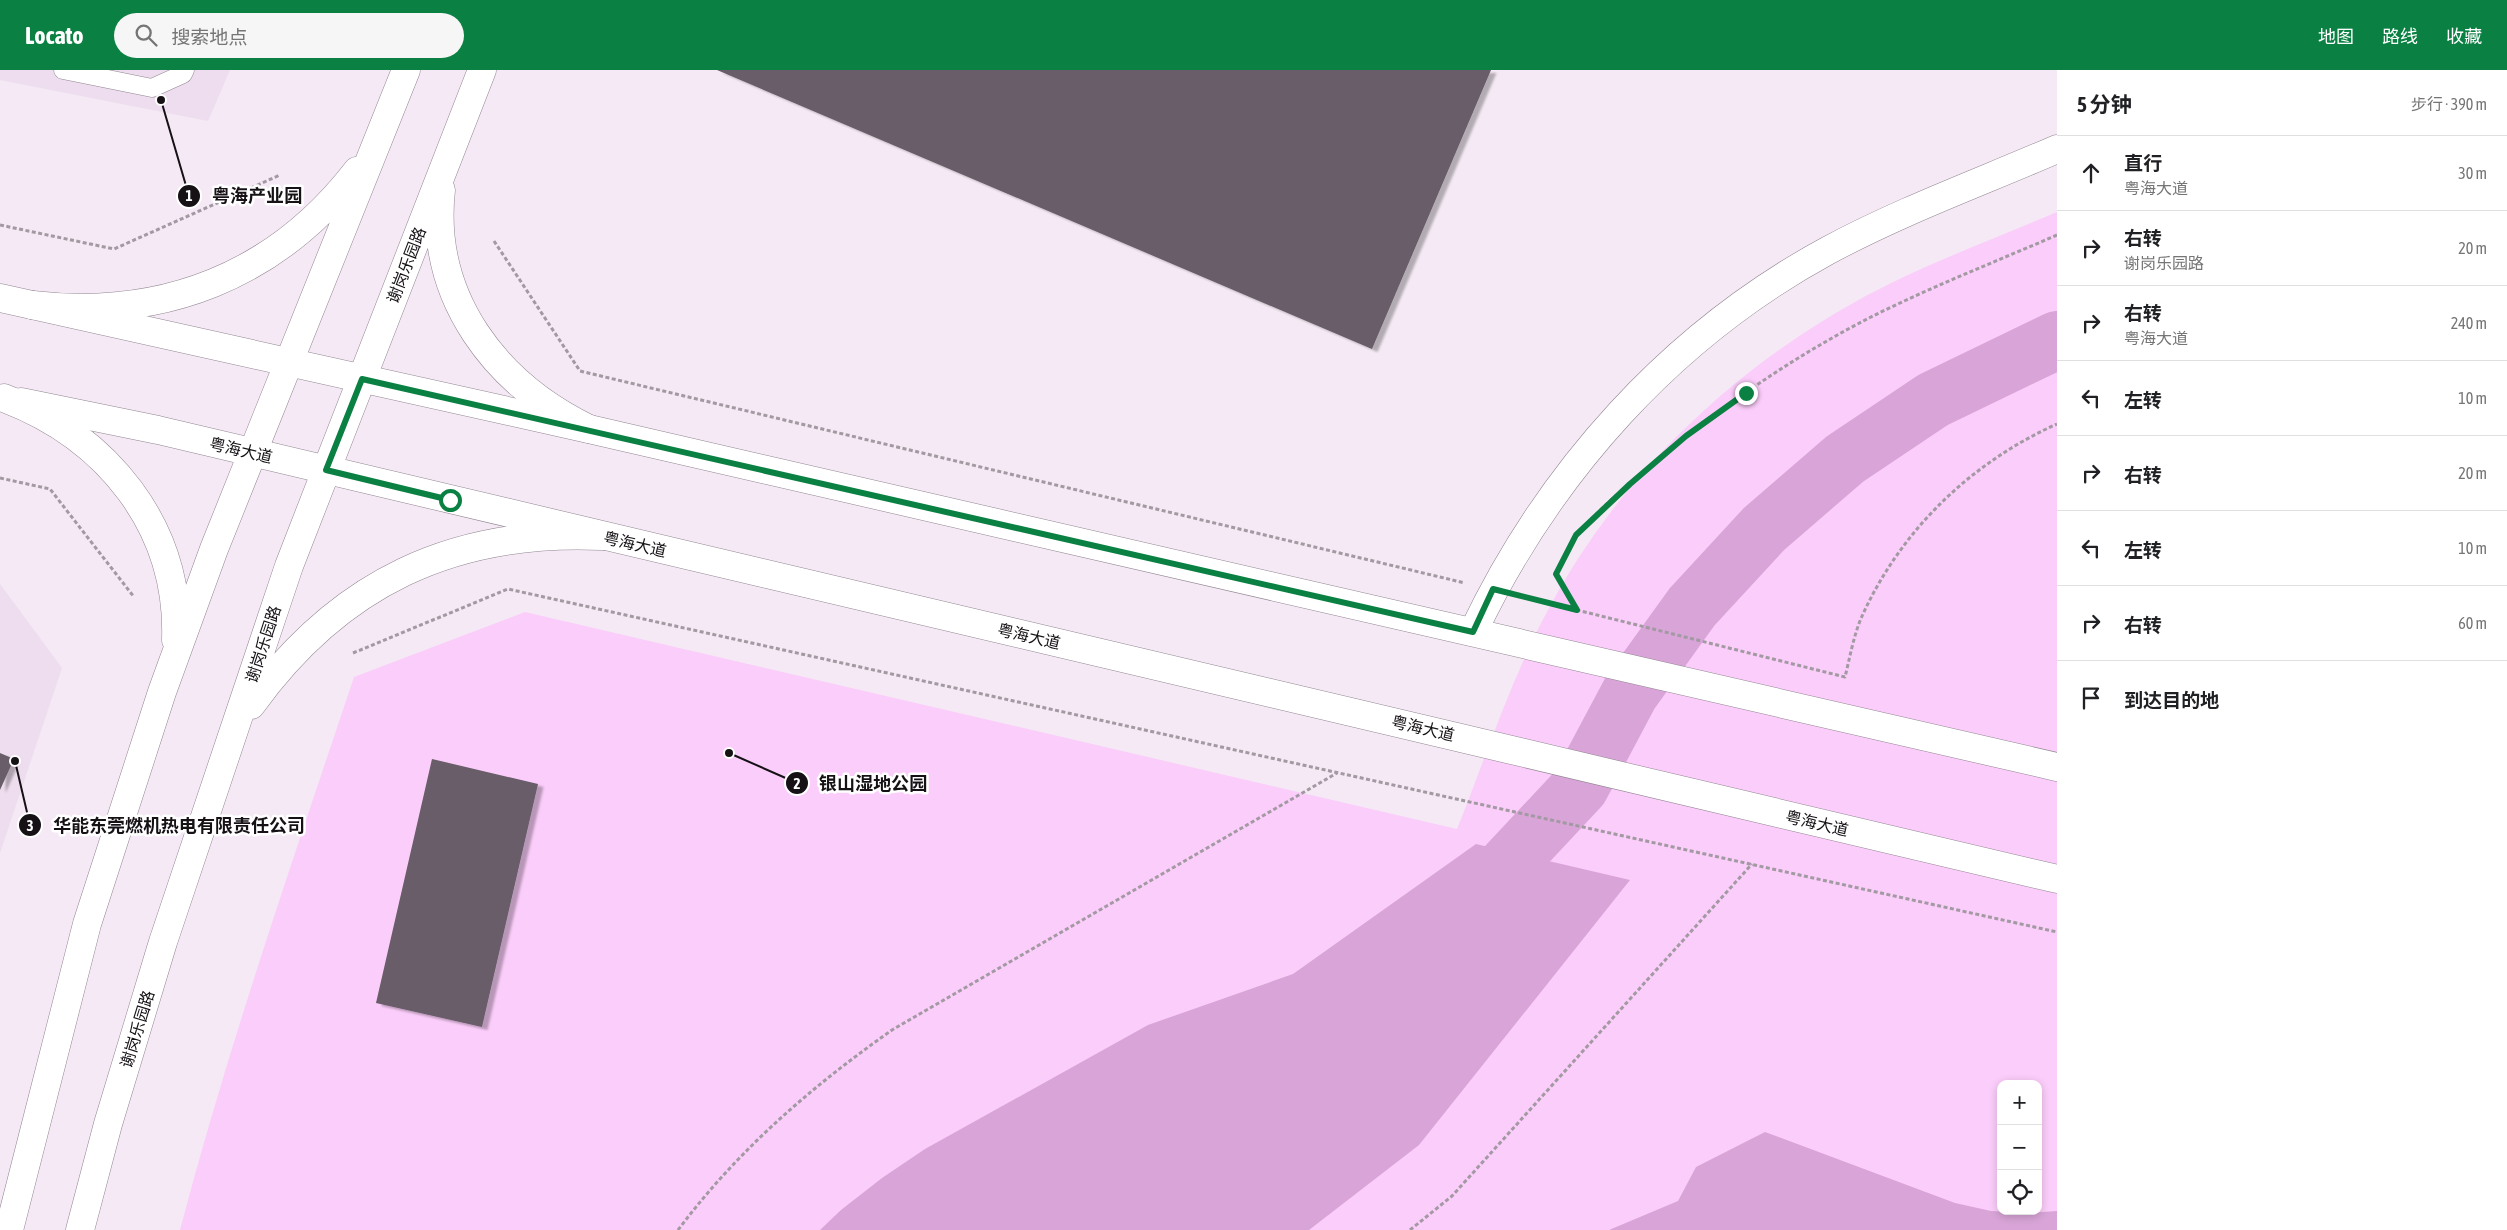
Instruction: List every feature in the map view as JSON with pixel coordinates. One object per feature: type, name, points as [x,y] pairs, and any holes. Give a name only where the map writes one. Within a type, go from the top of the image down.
[{"type":"main road","points":[[9,1230],[87,924],[175,656],[253,453],[406,70]]},
{"type":"main road","name":"谢岗乐园路","points":[[80,1230],[108,1124],[163,942],[289,566],[482,70]]},
{"type":"main road","points":[[32,305],[66,309],[133,306],[167,300],[230,277],[290,240],[317,217],[341,192],[363,164],[381,134]]},
{"type":"main road","points":[[1473,632],[1493,589],[1521,541],[1580,457],[1615,418],[1693,343],[1736,309],[1781,278],[1836,246],[2057,149]]},
{"type":"main road","points":[[444,168],[441,223],[444,250],[459,303],[473,330],[489,354],[522,388],[561,416],[589,429]]},
{"type":"main road","points":[[0,298],[589,429],[2057,767]]},
{"type":"main road","points":[[2,398],[40,413],[81,440],[123,481],[140,506],[152,529],[170,578],[176,629],[175,656]]},
{"type":"main road","name":"粤海大道","points":[[2,398],[158,430],[2057,879]]},
{"type":"main road","points":[[232,739],[261,690],[298,647],[356,598],[387,580],[422,563],[492,542],[566,534],[603,536]]},
{"type":"lane","points":[[62,70],[152,88],[183,74],[185,70]]},
{"type":"path","points":[[0,225],[114,249],[280,175]]},
{"type":"path","points":[[1577,610],[1556,574],[1576,535],[1630,484],[1686,436],[1792,362],[1872,316],[1939,284],[2057,235]]},
{"type":"path","points":[[494,241],[580,371],[1493,589],[1845,677],[1866,609],[1904,546],[1930,514],[1962,483],[1997,456],[2057,424]]},
{"type":"path","points":[[0,478],[50,489],[134,597]]},
{"type":"path","points":[[352,653],[508,590],[2057,932]]},
{"type":"path","points":[[678,1230],[701,1200],[744,1152],[790,1107],[840,1066],[892,1030],[1337,773]]},
{"type":"path","points":[[1410,1230],[1452,1196],[1752,864]]},
{"type":"shaded area","points":[[0,70],[230,70],[208,121],[0,80]]},
{"type":"shaded area","points":[[2057,212],[2057,1230],[180,1230],[219,1090],[285,883],[354,677],[525,612],[1457,829],[1521,665],[1547,612],[1575,564],[1606,519],[1641,476],[1678,435],[1719,397],[1762,362],[1808,330],[1855,302],[1929,265]]},
{"type":"shaded area","points":[[0,584],[62,668],[0,853]]},
{"type":"shaded area","points":[[1476,844],[1630,880],[1419,1145],[1309,1230],[820,1230],[841,1210],[882,1178],[925,1149],[1148,1025],[1293,974]]},
{"type":"shaded area","points":[[1765,1132],[1955,1203],[1997,1211],[1997,1215],[2042,1215],[2042,1212],[2057,1211],[2057,1230],[1609,1230],[1678,1201],[1696,1167]]},
{"type":"building","points":[[717,70],[1491,70],[1372,349]]},
{"type":"building","points":[[0,753],[14,759],[0,790]]},
{"type":"building","points":[[432,759],[538,784],[482,1027],[376,1003]]},
{"type":"waterway","points":[[1463,912],[1580,787],[1630,693],[1692,607],[1764,529],[1845,459],[1933,400],[2057,340]]},
{"type":"place","name":"粤海产业园","points":[[161,100]]},
{"type":"place","name":"银山湿地公园","points":[[729,753]]},
{"type":"place","name":"华能东莞燃机热电有限责任公司","points":[[15,761]]},
{"type":"route","points":[[450,500],[326,470],[362,379],[1473,632],[1493,589],[1577,610],[1556,574],[1576,535],[1630,484],[1686,436],[1746,393]]}]
